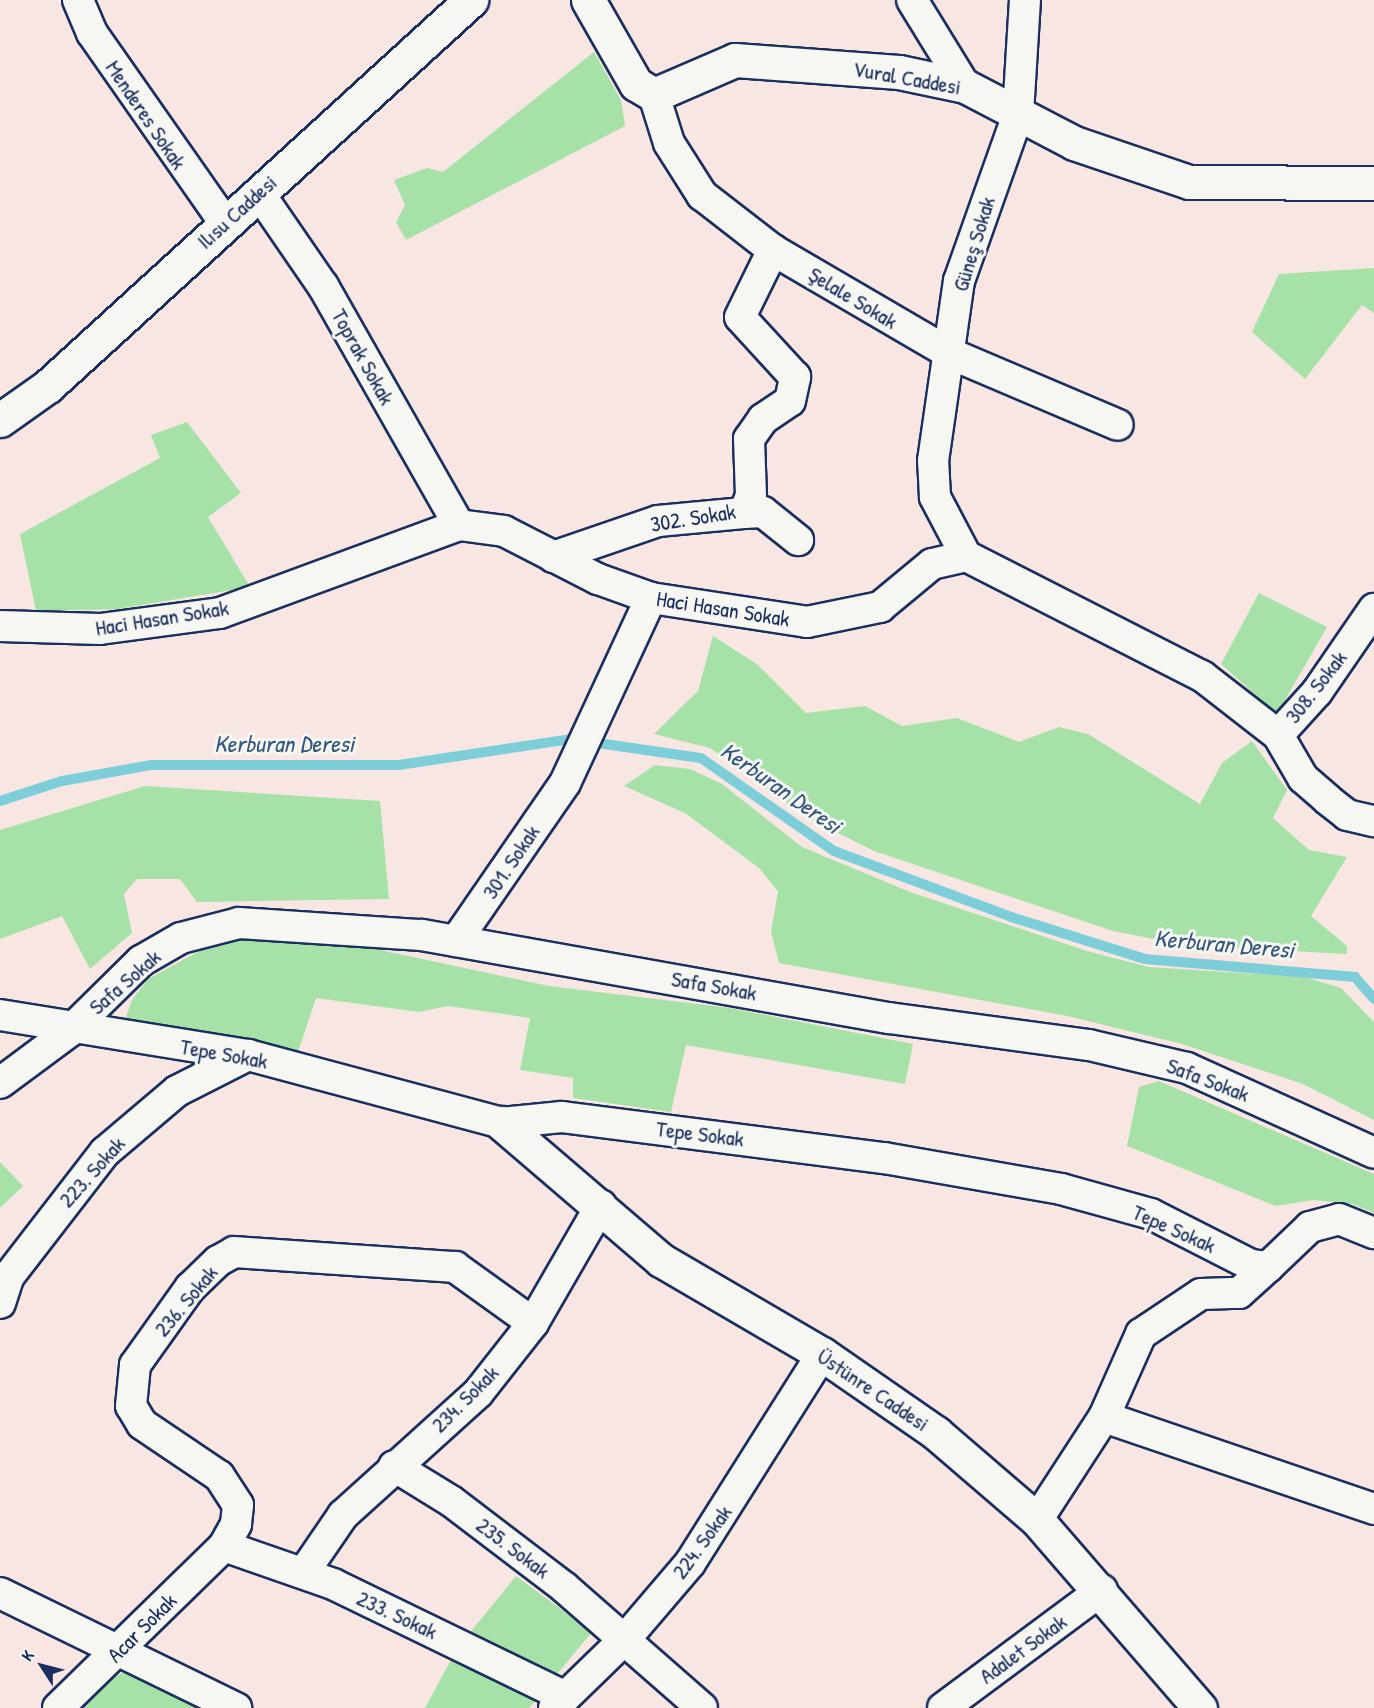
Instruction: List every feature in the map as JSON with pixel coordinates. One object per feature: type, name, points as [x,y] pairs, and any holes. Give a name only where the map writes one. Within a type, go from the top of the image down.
[{"type":"street","name":"Menderes Sokak","points":[[78,0],[92,33],[225,223]]},
{"type":"street","name":"Ilısu Caddesi","points":[[0,420],[48,386],[471,0]]},
{"type":"street","points":[[588,0],[636,84],[654,95]]},
{"type":"street","points":[[912,0],[965,86]]},
{"type":"street","name":"Güneş Sokak","points":[[966,556],[934,497],[933,461],[951,354],[959,281],[1018,114],[1025,0]]},
{"type":"street","name":"Vural Caddesi","points":[[654,95],[735,60],[766,59],[899,72],[965,86],[1074,143],[1189,182],[1374,183]]},
{"type":"street","name":"Şelale Sokak","points":[[654,95],[669,143],[702,195],[773,250],[951,354],[1118,425]]},
{"type":"street","name":"Toprak Sokak","points":[[259,193],[323,286],[459,525]]},
{"type":"street","name":"302. Sokak","points":[[553,557],[658,521],[744,513],[751,496],[749,439],[763,420],[790,401],[795,377],[740,317],[773,250]]},
{"type":"street","points":[[744,513],[764,512],[798,540]]},
{"type":"street","name":"Haci Hasan Sokak","points":[[0,626],[100,629],[220,613],[459,525],[504,531],[553,557],[651,598],[807,622],[880,607],[932,564],[966,556]]},
{"type":"street","points":[[966,556],[1202,676],[1278,735],[1303,778],[1347,815],[1374,821]]},
{"type":"street","name":"301. Sokak","points":[[456,941],[564,783],[597,718],[651,598]]},
{"type":"street","name":"308. Sokak","points":[[1278,735],[1317,692],[1374,609]]},
{"type":"street","name":"Safa Sokak","points":[[0,1083],[70,1030],[141,961],[181,938],[239,923],[456,941],[889,1018],[1111,1050],[1187,1068],[1374,1153]]},
{"type":"street","name":"Tepe Sokak","points":[[0,1015],[70,1030],[248,1055],[501,1123],[562,1117],[884,1158],[1061,1189],[1151,1214],[1251,1264],[1268,1267]]},
{"type":"street","name":"223. Sokak","points":[[0,1303],[9,1276],[105,1152],[177,1091],[248,1055]]},
{"type":"street","name":"Üstünre Caddesi","points":[[501,1123],[601,1205],[661,1260],[822,1354],[936,1433],[1037,1520],[1102,1590],[1200,1708]]},
{"type":"street","name":"234. Sokak","points":[[304,1572],[343,1515],[394,1466],[478,1393],[533,1323],[601,1205]]},
{"type":"street","points":[[1037,1520],[1104,1417],[1141,1334],[1201,1294],[1239,1293],[1310,1227],[1339,1219],[1374,1233]]},
{"type":"street","name":"236. Sokak","points":[[224,1546],[236,1524],[238,1505],[230,1489],[142,1424],[131,1406],[135,1365],[190,1288],[218,1261],[234,1252],[455,1267],[533,1323]]},
{"type":"street","name":"224. Sokak","points":[[559,1702],[626,1638],[690,1563],[822,1354]]},
{"type":"street","points":[[1104,1417],[1374,1509]]},
{"type":"street","name":"235. Sokak","points":[[394,1466],[451,1501],[626,1638],[702,1708]]},
{"type":"street","name":"233. Sokak","points":[[224,1546],[304,1572],[559,1702]]},
{"type":"street","name":"Acar Sokak","points":[[58,1708],[123,1648],[224,1546]]},
{"type":"street","name":"Adalet Sokak","points":[[943,1708],[1102,1590]]},
{"type":"street","points":[[0,1593],[123,1648],[236,1708]]},
{"type":"green space","points":[[594,52],[621,100],[625,126],[406,240],[396,222],[405,205],[394,180],[427,168],[443,172]]},
{"type":"green space","points":[[1374,268],[1374,313],[1362,305],[1305,379],[1252,332],[1279,274]]},
{"type":"green space","points":[[187,422],[241,493],[208,517],[250,587],[117,609],[36,611],[20,534],[160,458],[151,435]]},
{"type":"green space","points":[[1259,593],[1327,627],[1277,714],[1221,664]]},
{"type":"green space","points":[[713,636],[758,665],[806,713],[865,706],[902,726],[957,718],[1019,742],[1059,727],[1088,734],[1200,804],[1222,763],[1252,741],[1287,790],[1273,818],[1309,850],[1347,857],[1311,916],[1347,946],[1347,954],[1185,945],[1113,931],[874,851],[810,819],[710,748],[654,734],[698,691]]},
{"type":"green space","points":[[655,765],[690,769],[722,784],[802,847],[910,892],[1087,951],[1149,967],[1305,977],[1341,988],[1374,1022],[1374,1120],[1303,1084],[1182,1044],[1067,1016],[779,963],[771,932],[778,891],[759,868],[685,813],[624,786]]},
{"type":"green space","points":[[145,786],[380,801],[389,899],[197,902],[180,879],[137,879],[124,894],[132,933],[90,969],[62,916],[0,939],[0,830]]},
{"type":"green space","points":[[227,936],[343,942],[549,986],[730,1008],[913,1044],[905,1084],[686,1045],[671,1112],[573,1098],[573,1078],[520,1070],[530,1018],[448,1006],[419,1012],[316,998],[298,1052],[124,1023],[132,1000],[148,979]]},
{"type":"green space","points":[[1159,1081],[1374,1174],[1374,1213],[1353,1204],[1313,1200],[1276,1206],[1127,1146],[1139,1087]]},
{"type":"green space","points":[[0,1162],[23,1186],[0,1208]]},
{"type":"green space","points":[[516,1576],[592,1632],[553,1679],[464,1640]]},
{"type":"green space","points":[[452,1658],[540,1696],[529,1708],[425,1708]]},
{"type":"green space","points":[[125,1672],[148,1676],[209,1708],[80,1708],[107,1680]]},
{"type":"waterway","name":"Kerburan Deresi","points":[[0,801],[62,781],[151,765],[399,765],[570,739],[701,758],[834,851],[1011,917],[1145,959],[1355,977],[1374,999]]}]
